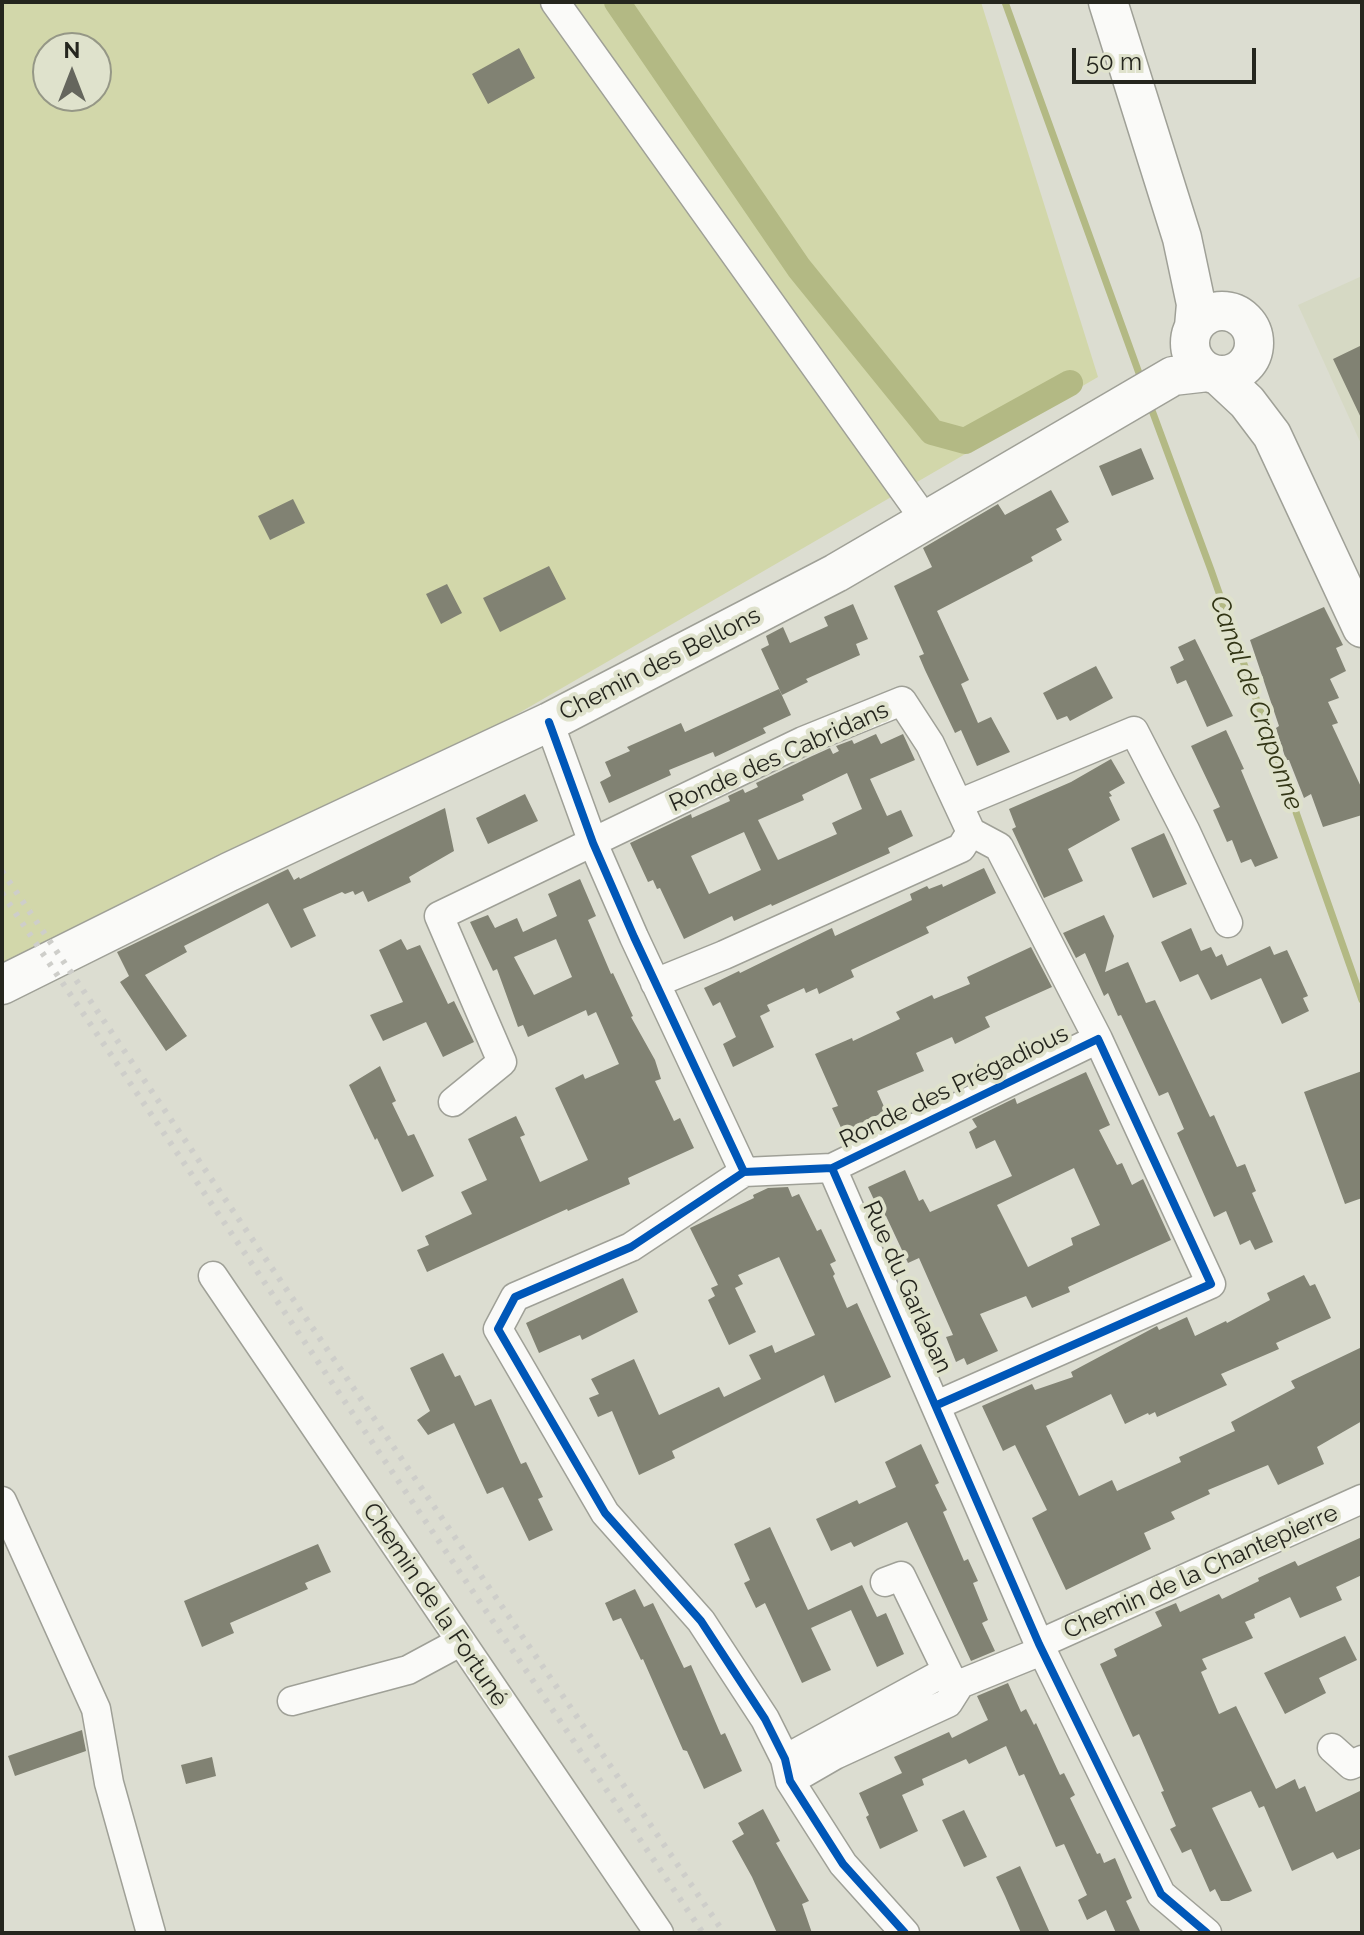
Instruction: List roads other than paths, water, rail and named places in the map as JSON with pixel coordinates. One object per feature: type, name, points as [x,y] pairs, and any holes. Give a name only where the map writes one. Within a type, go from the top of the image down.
[{"type":"main road","points":[[1108,2],[1182,238],[1196,304],[1197,360],[1247,402],[1272,435]]},
{"type":"main road","points":[[1182,238],[1214,298],[1248,324],[1255,344],[1253,354],[1272,435],[1362,628]]},
{"type":"main road","points":[[1197,360],[1210,313],[1231,312]]},
{"type":"main road","points":[[1197,360],[1239,371],[1253,354]]},
{"type":"main road","name":"Chemin des Bellons","points":[[2,985],[229,872],[549,722],[836,573],[1197,360]]},
{"type":"street","points":[[555,2],[926,521]]},
{"type":"street","name":"Ronde des Cabridans","points":[[593,843],[803,741],[902,701],[930,744],[971,832]]},
{"type":"street","points":[[549,722],[593,843],[744,1172]]},
{"type":"street","points":[[958,804],[1134,731],[1228,923]]},
{"type":"street","points":[[655,983],[961,848],[971,832],[999,847],[1098,1039]]},
{"type":"street","points":[[453,1102],[502,1062],[439,916],[593,843]]},
{"type":"street","name":"Ronde des Prégadious","points":[[832,1168],[1098,1039],[1211,1284],[937,1405]]},
{"type":"street","points":[[832,1168],[744,1172],[631,1247],[515,1297],[498,1329],[605,1513],[701,1621],[746,1689],[788,1770],[843,1864],[905,1933]]},
{"type":"street","name":"Rue du Garlaban","points":[[832,1168],[1042,1647],[1161,1894],[1207,1933]]},
{"type":"street","name":"Chemin de la Fortuné","points":[[213,1276],[659,1933]]},
{"type":"street","name":"Chemin de la Chantepierre","points":[[955,1680],[1042,1647],[1362,1499]]},
{"type":"street","points":[[2,1501],[96,1709],[109,1783],[151,1933]]},
{"type":"street","points":[[788,1770],[835,1755],[948,1703],[955,1680],[901,1576],[885,1582]]},
{"type":"street","points":[[292,1701],[408,1670],[460,1642]]},
{"type":"street","points":[[1332,1748],[1351,1765],[1362,1760]]},
{"type":"waterway","points":[[617,2],[799,268],[932,432],[965,441],[1070,383]]},
{"type":"waterway","name":"Canal de Craponne","points":[[1005,2],[1140,376]]},
{"type":"waterway","name":"Canal de Craponne","points":[[1150,405],[1362,1000]]},
{"type":"railway","points":[[2,871],[724,1933]]},
{"type":"railway","points":[[2,893],[703,1933]]}]
